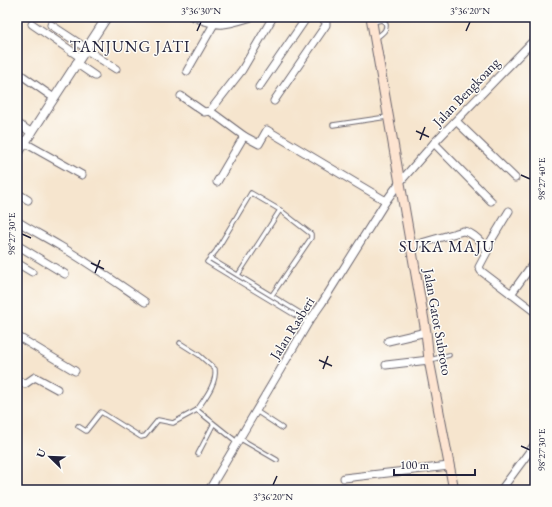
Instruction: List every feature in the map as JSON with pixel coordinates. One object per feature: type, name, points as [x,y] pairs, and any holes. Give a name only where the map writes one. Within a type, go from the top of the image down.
[{"type":"main road","name":"Jalan Gatot Subroto","points":[[371,19],[387,117],[426,332],[429,360],[454,490]]},
{"type":"street","points":[[17,155],[107,17]]},
{"type":"street","points":[[196,17],[214,24],[224,25],[250,17]]},
{"type":"street","points":[[182,96],[204,112],[210,111],[242,70],[273,17]]},
{"type":"street","points":[[259,87],[307,17]]},
{"type":"street","points":[[274,101],[326,25],[326,22],[321,17]]},
{"type":"street","points":[[32,24],[78,60],[95,76]]},
{"type":"street","points":[[187,72],[214,24]]},
{"type":"street","points":[[51,25],[116,69]]},
{"type":"street","name":"Jalan Bengkoang","points":[[400,182],[434,143],[535,39]]},
{"type":"street","points":[[17,72],[54,98]]},
{"type":"street","points":[[210,111],[244,136],[259,144],[267,130],[386,201]]},
{"type":"street","points":[[456,121],[515,178]]},
{"type":"street","points":[[17,123],[32,133]]},
{"type":"street","points":[[217,182],[244,136]]},
{"type":"street","points":[[25,143],[82,175]]},
{"type":"street","points":[[434,143],[491,201]]},
{"type":"street","name":"Jalan Rasberi","points":[[209,490],[309,321],[322,304],[386,201],[400,182]]},
{"type":"street","points":[[17,193],[28,200]]},
{"type":"street","points":[[509,211],[486,249],[487,252],[479,267],[535,312]]},
{"type":"street","points":[[17,221],[39,236],[60,246],[146,302]]},
{"type":"street","points":[[410,246],[465,231],[470,233],[486,249]]},
{"type":"street","points":[[17,245],[65,274]]},
{"type":"street","points":[[511,294],[535,261]]},
{"type":"street","points":[[17,263],[32,272]]},
{"type":"street","points":[[388,341],[426,332]]},
{"type":"street","points":[[17,336],[75,372]]},
{"type":"street","points":[[386,365],[429,360]]},
{"type":"street","points":[[17,380],[25,384],[35,377],[57,389]]},
{"type":"street","points":[[501,490],[535,444]]},
{"type":"street","points":[[344,478],[449,466]]},
{"type":"lane","points":[[371,19],[381,20],[387,25],[382,34],[374,39]]},
{"type":"lane","points":[[333,125],[387,117]]},
{"type":"lane","points":[[272,295],[311,238],[309,231],[253,193],[249,195],[211,259],[207,262],[309,321]]},
{"type":"lane","points":[[238,275],[280,210]]},
{"type":"lane","points":[[211,259],[272,295],[309,321]]},
{"type":"lane","points":[[78,426],[86,431],[101,412],[141,437],[145,436],[158,420],[173,423],[197,410],[215,378],[214,366],[180,343]]},
{"type":"lane","points":[[429,360],[449,355]]},
{"type":"lane","points":[[197,410],[213,425],[277,460]]},
{"type":"lane","points":[[256,411],[282,428]]},
{"type":"lane","points":[[198,454],[213,425]]},
{"type":"district","name":"TANJUNG JATI","points":[[130,46]]},
{"type":"district","name":"SUKA MAJU","points":[[447,246]]}]
